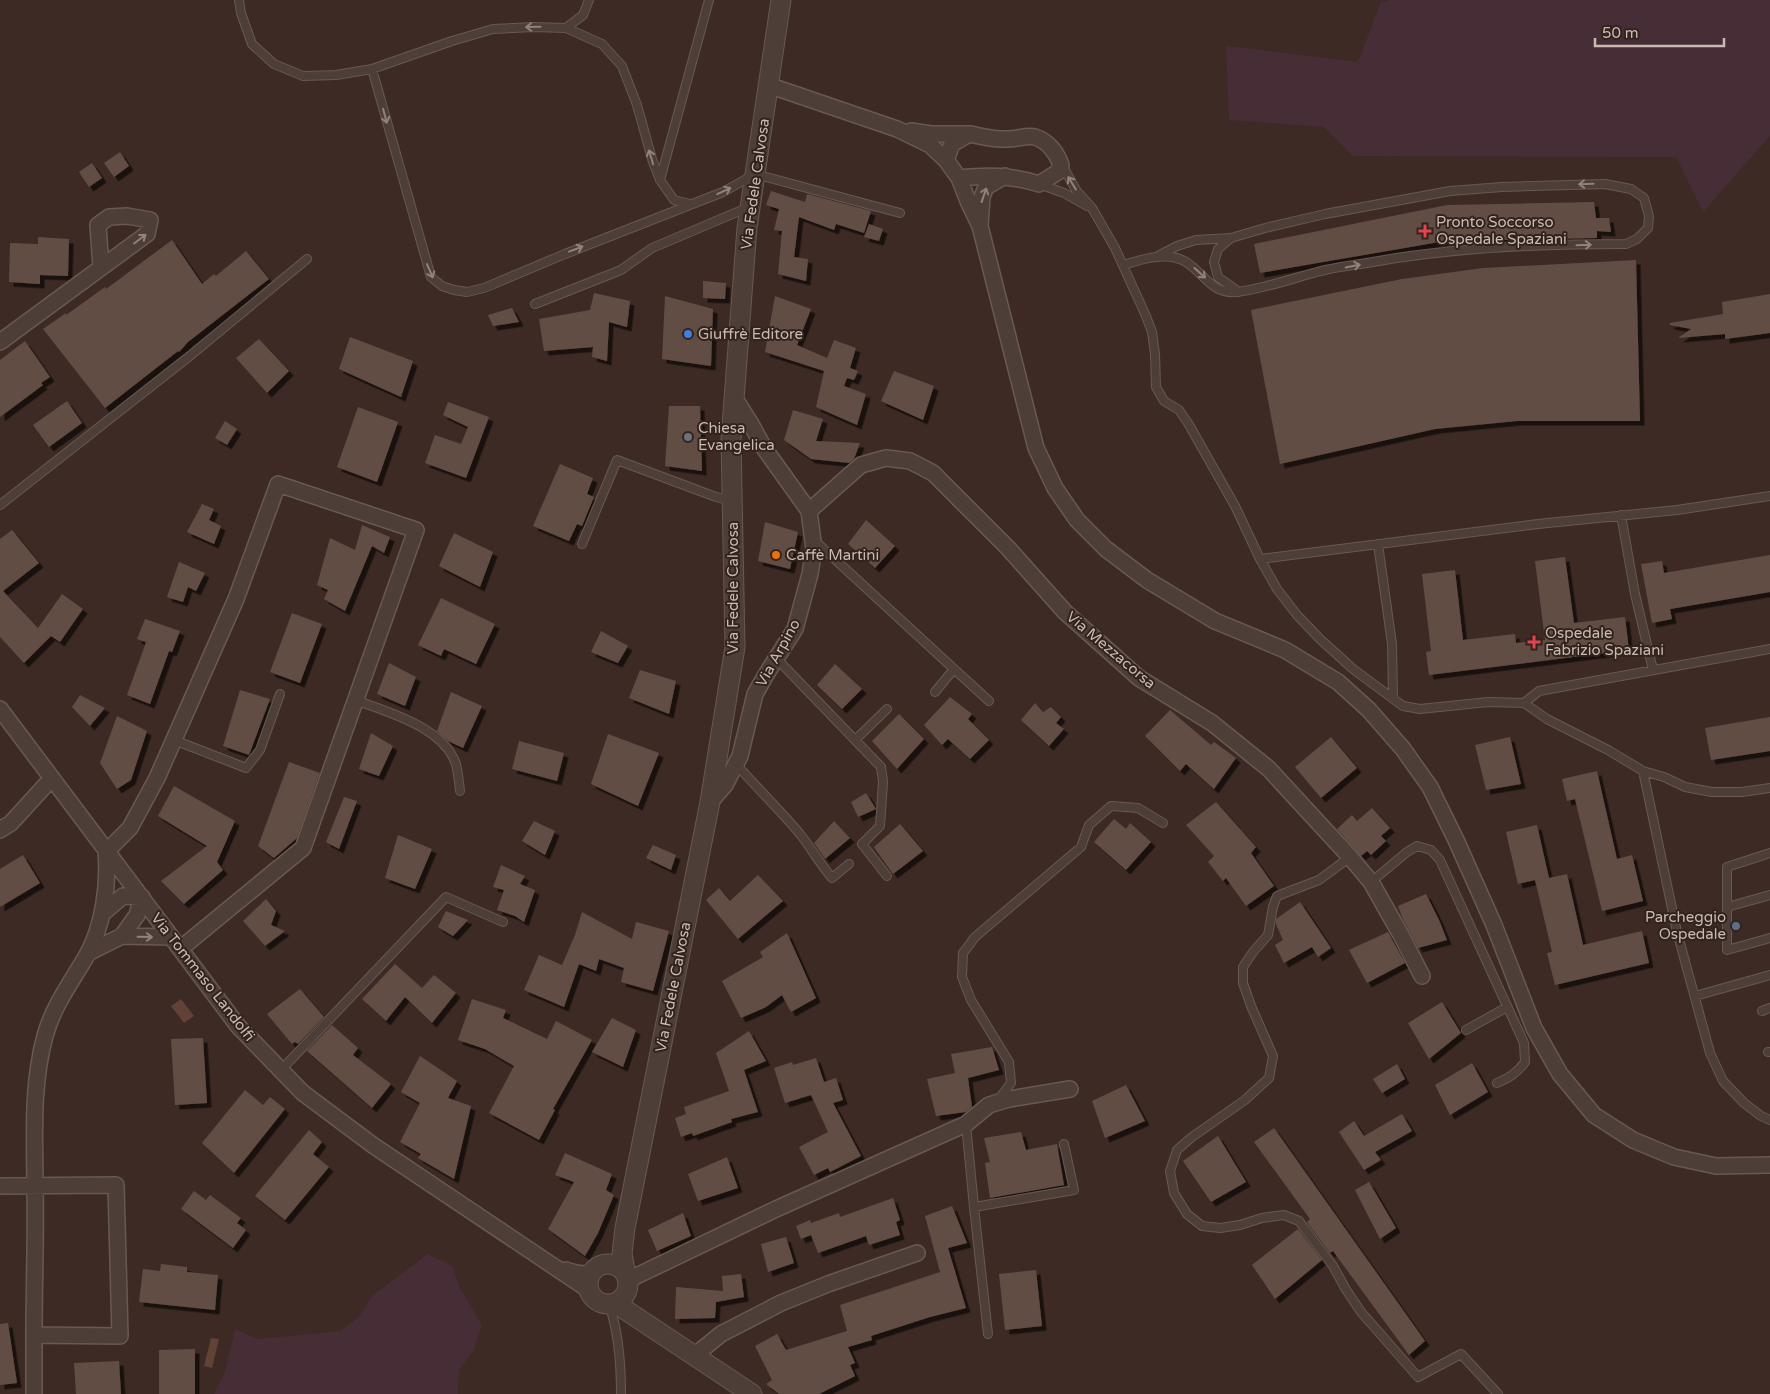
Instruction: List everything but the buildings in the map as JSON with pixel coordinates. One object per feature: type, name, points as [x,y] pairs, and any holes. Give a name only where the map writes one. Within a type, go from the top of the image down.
[{"type":"street","name":"Via Fedele Calvosa","points":[[621,1291],[625,1228],[710,802],[735,647],[731,439],[747,228],[781,0]]},
{"type":"street","points":[[768,85],[897,129],[930,145],[946,160],[958,178],[980,226],[1036,448],[1055,488],[1077,520],[1106,549],[1147,580],[1215,621],[1285,650],[1338,682],[1369,710],[1403,749],[1430,786],[1456,840],[1494,926],[1534,1028],[1560,1074],[1594,1115],[1633,1140],[1674,1157],[1716,1166],[1770,1165]]},
{"type":"street","points":[[897,129],[931,134],[969,134],[990,138],[1034,137],[1044,142],[1058,155],[1061,165],[1058,172],[1039,184],[1005,176],[984,175],[958,178]]},
{"type":"street","points":[[946,160],[952,144],[969,134]]},
{"type":"street","points":[[980,226],[982,197],[986,187],[1005,176]]},
{"type":"street","points":[[0,342],[101,268]]},
{"type":"street","points":[[734,397],[764,448],[810,511]]},
{"type":"street","name":"Via Mezzacorsa","points":[[810,511],[861,465],[886,458],[910,460],[933,473],[1008,548],[1065,612],[1139,678],[1212,723],[1269,769],[1371,882],[1402,935],[1422,976]]},
{"type":"street","points":[[34,1394],[35,1091],[45,1035],[61,996],[88,953],[102,914],[108,871],[106,852],[130,828],[157,778],[236,599],[278,484],[416,530],[303,848],[175,943],[122,936]]},
{"type":"street","name":"Via Arpino","points":[[710,802],[725,785],[740,756],[755,694],[795,629],[803,605],[814,549],[810,511]]},
{"type":"street","name":"Via Tommaso Landolfi","points":[[0,709],[238,1026],[281,1070],[304,1092],[374,1146],[553,1265],[593,1277]]},
{"type":"street","points":[[0,830],[11,823],[52,778]]},
{"type":"street","points":[[88,953],[122,936],[137,915],[142,897],[123,896],[102,914]]},
{"type":"street","points":[[752,1394],[656,1330],[621,1291],[620,1268],[613,1265],[593,1277],[597,1301],[621,1291],[782,1206],[966,1124],[989,1105],[1009,1099],[1070,1089]]},
{"type":"street","points":[[0,1186],[116,1184],[120,1336],[34,1335]]},
{"type":"street","name":"Via Fedele Calvosa","points":[[593,1277],[619,1241],[625,1228]]},
{"type":"street","points":[[694,1356],[721,1334],[781,1303],[828,1284],[917,1253]]},
{"type":"lane","points":[[239,0],[241,13],[252,44],[274,64],[303,76],[336,75],[372,69],[493,29],[566,28],[602,44],[622,66],[637,105],[660,180],[674,200],[690,204]]},
{"type":"lane","points":[[566,28],[583,14],[589,0]]},
{"type":"lane","points":[[660,180],[709,0]]},
{"type":"lane","points":[[372,69],[431,277],[442,286],[467,292],[484,288],[723,192],[755,174],[900,213]]},
{"type":"lane","points":[[1058,155],[1076,190],[1092,208],[1124,265],[1152,332],[1156,387],[1164,401],[1178,410],[1188,423],[1231,498],[1260,559],[1277,589],[1297,615],[1353,669],[1403,706],[1420,709],[1488,702],[1524,703],[1547,719],[1608,750],[1643,771],[1686,786],[1712,792],[1742,792],[1770,788]]},
{"type":"lane","points":[[1039,184],[1064,193],[1092,208]]},
{"type":"lane","points":[[1124,265],[1142,258],[1170,257],[1185,261],[1211,284],[1224,292],[1239,292],[1320,271],[1424,253],[1520,247],[1626,244],[1637,239],[1648,228],[1649,216],[1644,198],[1631,188],[1605,184],[1502,187],[1450,191],[1325,214],[1231,238],[1196,240],[1177,246],[1156,257]]},
{"type":"lane","points":[[535,304],[621,270],[652,248],[751,206]]},
{"type":"lane","points":[[1231,238],[1218,249],[1214,262],[1218,277],[1239,292]]},
{"type":"lane","points":[[0,506],[191,355],[307,259]]},
{"type":"lane","points":[[582,544],[617,460],[716,498],[732,501]]},
{"type":"lane","points":[[1260,559],[1538,524],[1677,510],[1770,496]]},
{"type":"lane","points":[[1621,515],[1635,594],[1653,670]]},
{"type":"lane","points":[[813,539],[989,701]]},
{"type":"lane","points":[[1378,544],[1392,644],[1393,699]]},
{"type":"lane","points":[[1524,703],[1539,691],[1770,649]]},
{"type":"lane","points":[[776,658],[880,766],[883,782],[880,826],[862,844],[887,876]]},
{"type":"lane","points":[[935,692],[954,670]]},
{"type":"lane","points":[[174,740],[246,768],[260,750],[280,694]]},
{"type":"lane","points":[[355,700],[397,715],[423,728],[445,746],[456,764],[460,791]]},
{"type":"lane","points":[[855,740],[887,709]]},
{"type":"lane","points":[[736,764],[801,836],[820,865],[832,878],[850,864]]},
{"type":"lane","points":[[1643,771],[1677,932],[1710,1053],[1723,1081],[1744,1103],[1761,1116],[1770,1120]]},
{"type":"lane","points":[[996,1103],[1010,1082],[1009,1062],[971,1000],[962,977],[963,953],[975,937],[1081,847],[1089,825],[1111,806],[1138,808],[1162,823]]},
{"type":"lane","points":[[1371,882],[1417,846],[1431,850],[1440,860],[1524,1043],[1525,1062],[1518,1071],[1497,1084]]},
{"type":"lane","points":[[1770,853],[1727,867],[1727,950],[1770,938]]},
{"type":"lane","points":[[1350,857],[1319,880],[1277,896],[1268,935],[1243,967],[1243,983],[1273,1056],[1269,1078],[1245,1100],[1192,1137],[1177,1150],[1170,1171],[1174,1193],[1187,1214],[1202,1226],[1226,1227],[1262,1218],[1284,1215],[1298,1221],[1333,1266],[1344,1288],[1361,1312],[1418,1377],[1461,1354],[1498,1394]]},
{"type":"lane","points":[[1727,907],[1770,895]]},
{"type":"lane","points":[[281,1070],[446,897],[503,922]]},
{"type":"lane","points":[[1695,996],[1770,975]]},
{"type":"lane","points":[[1466,1030],[1507,1007]]},
{"type":"lane","points":[[966,1124],[988,1334]]},
{"type":"lane","points":[[974,1207],[1074,1190],[1064,1144]]},
{"type":"lane","points":[[621,1291],[615,1323],[621,1371],[621,1394]]},
{"type":"shaded area","points":[[1390,0],[1770,0],[1770,136],[1703,212],[1676,157],[1353,156],[1324,127],[1229,120],[1226,46],[1358,62],[1381,2]]},
{"type":"shaded area","points":[[181,999],[194,1016],[184,1023],[171,1006]]},
{"type":"shaded area","points":[[428,1254],[452,1266],[460,1288],[482,1325],[474,1349],[459,1370],[458,1394],[214,1394],[225,1372],[235,1329],[258,1339],[340,1331],[359,1317],[372,1296]]},
{"type":"shaded area","points":[[211,1338],[219,1339],[212,1368],[204,1366]]},
{"type":"place","name":"Pronto Soccorso Ospedale Spaziani","points":[[1425,231]]},
{"type":"place","name":"Giuffrè Editore","points":[[688,334]]},
{"type":"place","name":"Chiesa Evangelica","points":[[688,437]]},
{"type":"place","name":"Caffè Martini","points":[[776,555]]},
{"type":"place","name":"Ospedale Fabrizio Spaziani","points":[[1534,642]]},
{"type":"place","name":"Parcheggio Ospedale","points":[[1736,926]]}]
